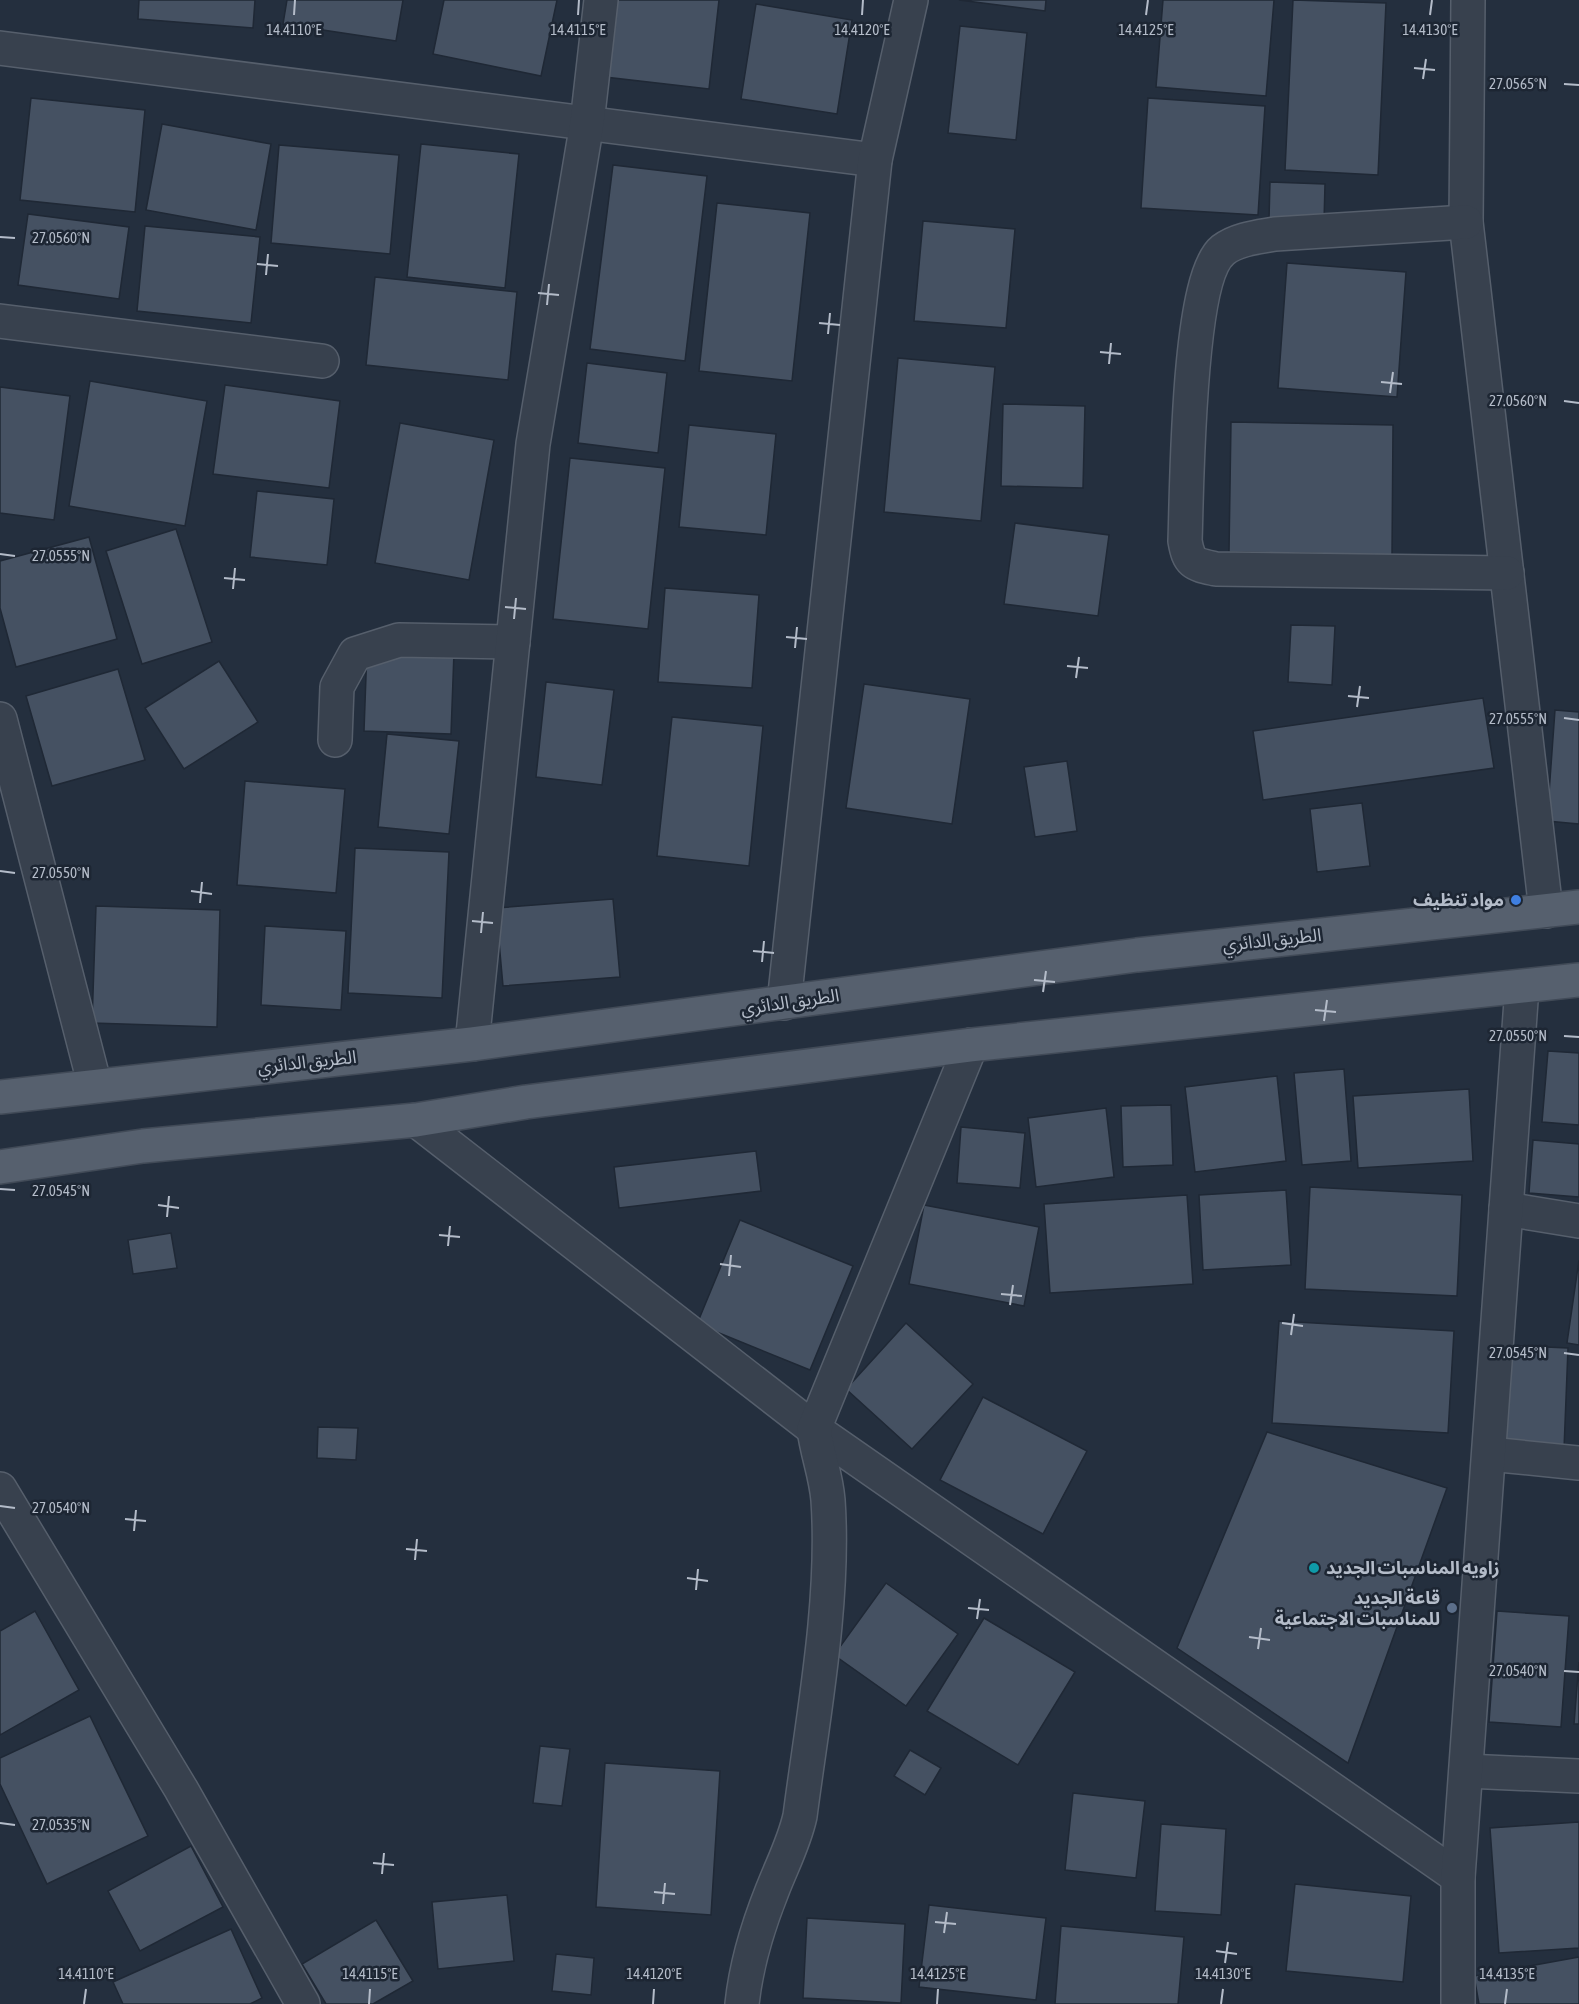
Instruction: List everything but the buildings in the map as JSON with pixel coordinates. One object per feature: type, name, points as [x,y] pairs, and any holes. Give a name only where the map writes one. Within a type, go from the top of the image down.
[{"type":"main road","name":"الطريق الدائري","points":[[0,1097],[472,1044],[1148,954],[1579,907]]},
{"type":"main road","points":[[15,1165],[187,1141],[416,1119],[526,1102],[971,1045],[1579,980]]},
{"type":"street","points":[[472,1044],[533,444],[587,123],[601,0]]},
{"type":"street","points":[[784,1003],[875,160],[911,0]]},
{"type":"street","points":[[1468,0],[1466,222],[1546,911]]},
{"type":"street","points":[[0,48],[875,160]]},
{"type":"street","points":[[1466,222],[1275,234],[1244,240],[1222,250],[1212,267],[1202,294],[1189,424],[1185,542],[1188,556],[1196,565],[1216,569],[1507,573]]},
{"type":"street","points":[[0,321],[322,361]]},
{"type":"street","points":[[335,740],[337,687],[355,654],[399,640],[513,642]]},
{"type":"street","points":[[0,719],[95,1086]]},
{"type":"street","points":[[1458,2004],[1458,1877],[1522,987]]},
{"type":"street","points":[[742,2004],[744,1983],[760,1927],[772,1889],[794,1840],[800,1816],[823,1626],[828,1557],[826,1473],[817,1451],[814,1429],[971,1045]]},
{"type":"street","points":[[416,1119],[814,1429],[1458,1877]]},
{"type":"street","points":[[0,1185],[15,1165]]},
{"type":"street","points":[[1506,1209],[1579,1221]]},
{"type":"street","points":[[1489,1454],[1579,1463]]},
{"type":"street","points":[[0,1489],[181,1789],[303,2004]]},
{"type":"street","points":[[1466,1771],[1579,1776]]},
{"type":"place","name":"مواد تنظيف","points":[[1516,900]]},
{"type":"place","name":"زاويه المناسبات الجديد","points":[[1314,1568]]},
{"type":"place","name":"قاعة الجديد للمناسبات الاجتماعية","points":[[1452,1608]]}]
